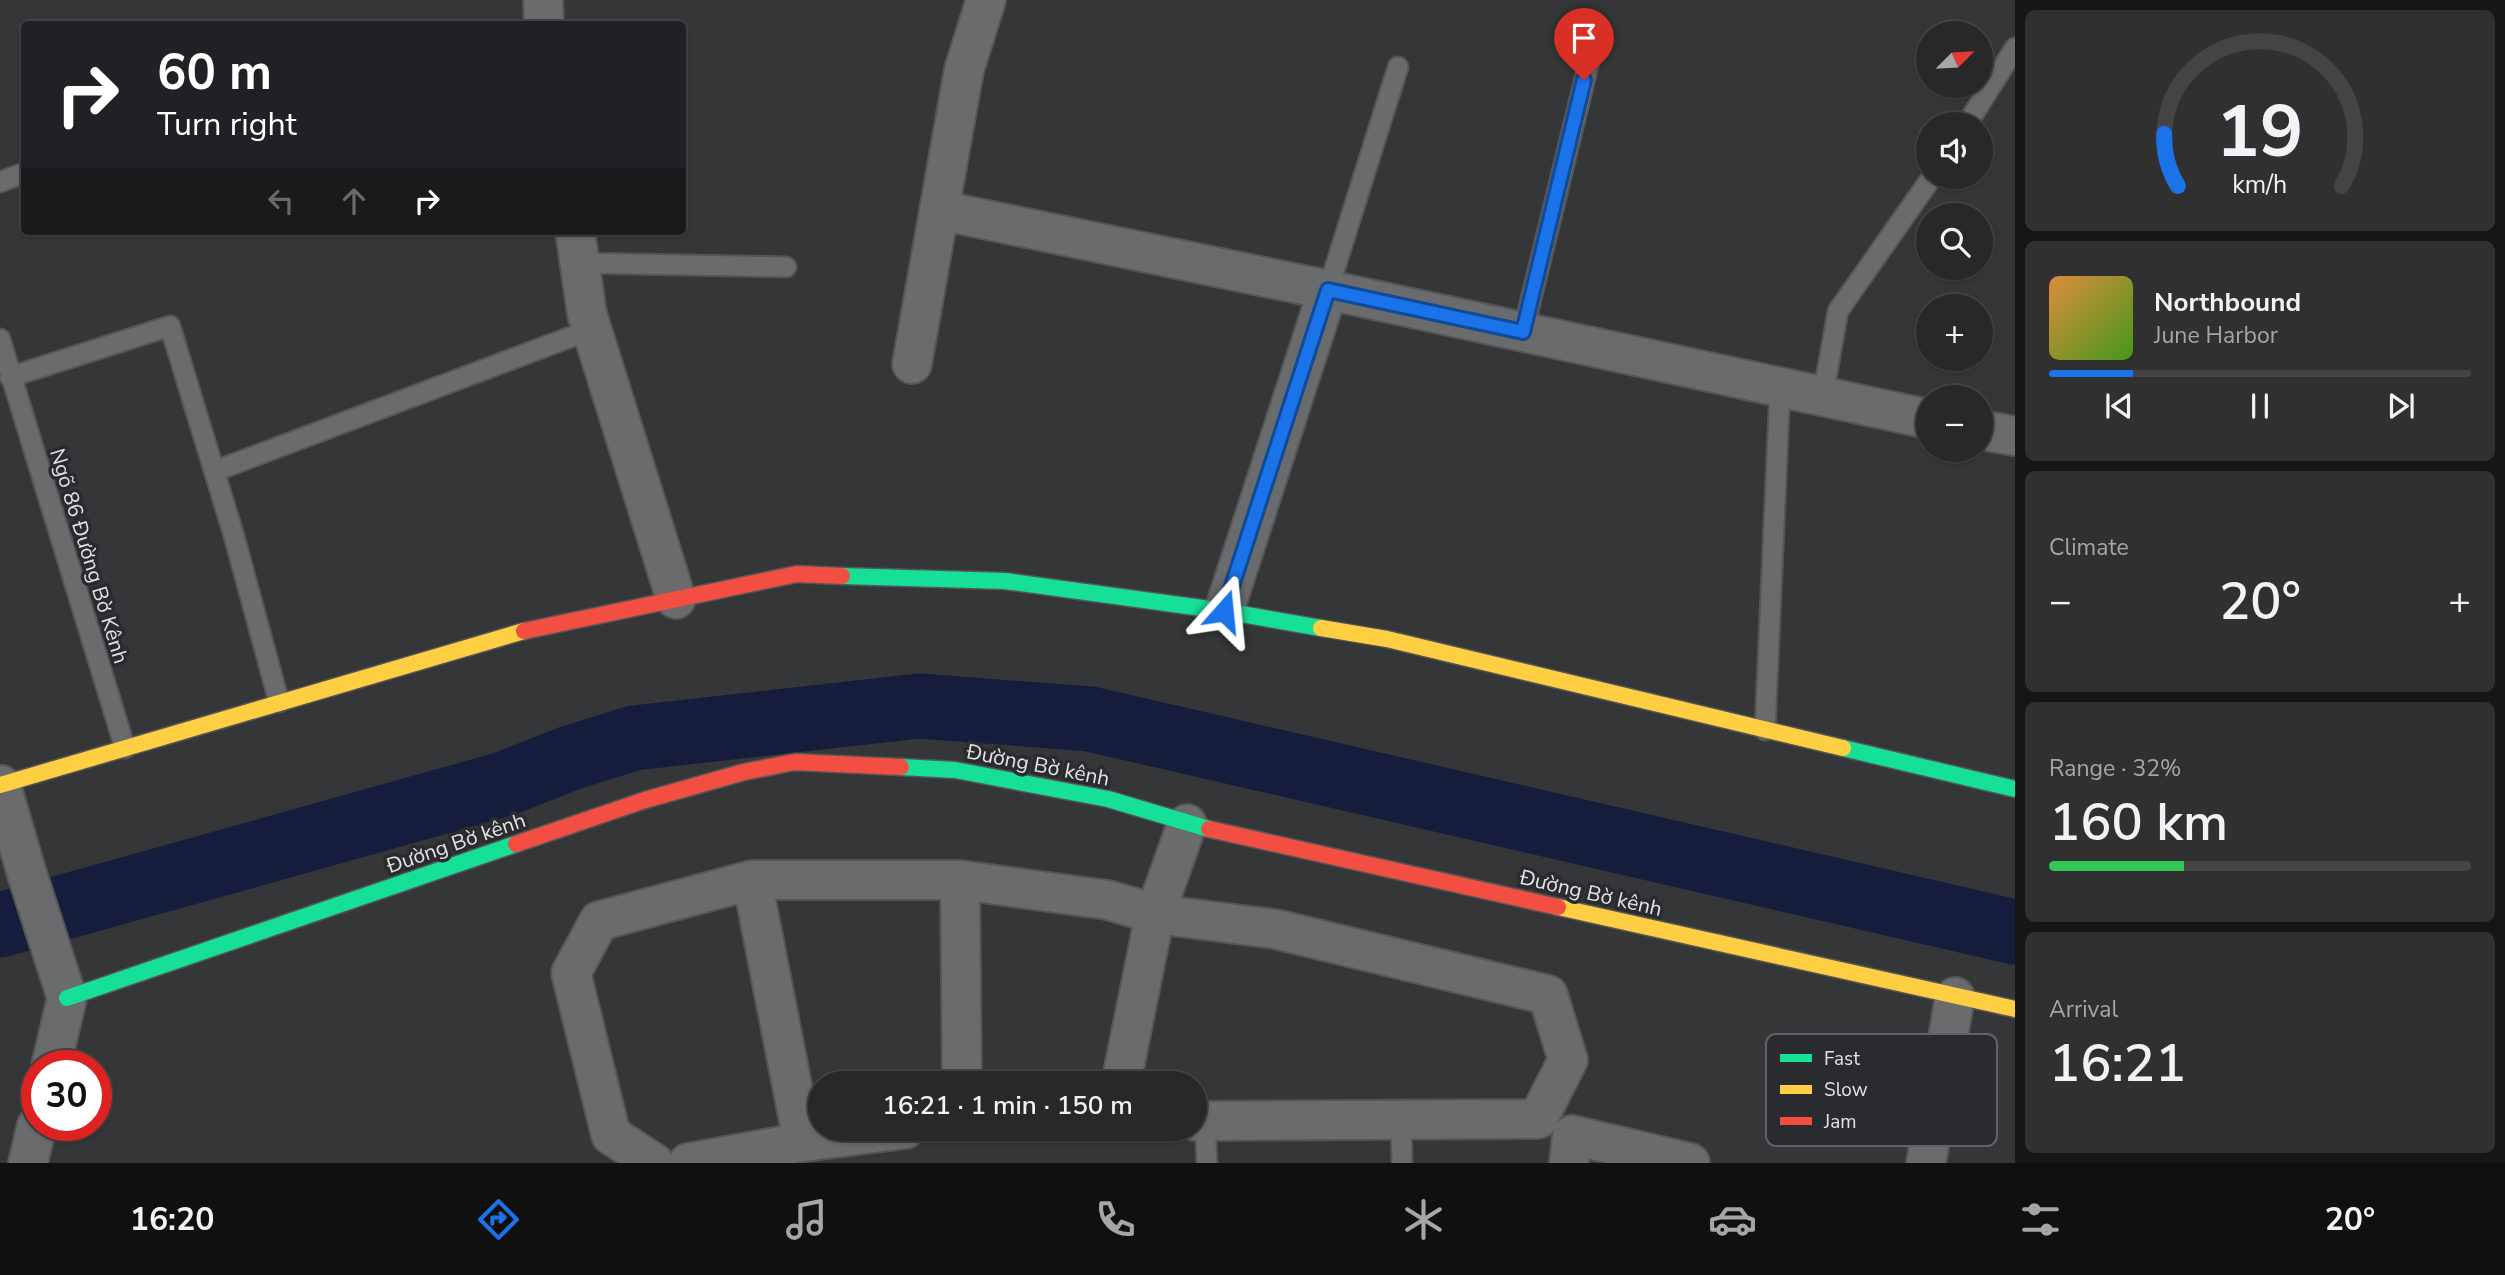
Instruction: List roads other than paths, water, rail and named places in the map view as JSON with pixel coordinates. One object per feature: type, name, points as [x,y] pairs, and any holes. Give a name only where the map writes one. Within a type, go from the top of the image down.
[{"type":"street","points":[[542,0],[544,21]]},
{"type":"street","points":[[912,363],[964,70],[986,0]]},
{"type":"street","points":[[939,210],[1916,416]]},
{"type":"street","points":[[577,247],[592,329],[676,599]]},
{"type":"street","points":[[1224,611],[1328,290]]},
{"type":"street","points":[[1993,432],[2015,436]]},
{"type":"street","points":[[55,1050],[67,998],[1,785],[512,633],[797,574],[1005,581],[1224,611],[1387,639],[2015,789]]},
{"type":"street","name":"Đường Bờ kênh","points":[[67,998],[645,800],[744,772],[795,762],[955,770],[1108,799],[1187,824],[2015,1009]]},
{"type":"street","points":[[1123,1071],[1155,914],[1187,824]]},
{"type":"street","points":[[752,880],[803,1142]]},
{"type":"street","points":[[654,1163],[611,1135],[571,973],[598,921],[752,880],[960,880],[1108,900],[1155,914],[1275,929],[1548,995],[1568,1060],[1538,1119],[1207,1121]]},
{"type":"street","points":[[960,880],[962,1071]]},
{"type":"street","points":[[1949,1034],[1955,997]]},
{"type":"street","points":[[1569,1163],[1572,1135],[1690,1163]]},
{"type":"street","points":[[29,1163],[34,1141]]},
{"type":"street","points":[[688,1163],[811,1141]]},
{"type":"lane","points":[[1975,112],[2015,48]]},
{"type":"lane","points":[[1523,332],[1591,54]]},
{"type":"lane","points":[[1328,290],[1398,67]]},
{"type":"lane","points":[[0,182],[21,174]]},
{"type":"lane","points":[[1823,395],[1838,312],[1924,189]]},
{"type":"lane","points":[[577,247],[786,267]]},
{"type":"lane","points":[[10,377],[170,326],[215,471],[279,702]]},
{"type":"lane","points":[[215,471],[592,329]]},
{"type":"lane","name":"Ngõ 86 Đường Bờ Kênh","points":[[0,340],[125,748]]},
{"type":"lane","points":[[1765,730],[1780,387]]},
{"type":"lane","points":[[1401,1120],[1402,1163]]},
{"type":"lane","points":[[1203,1141],[1207,1163]]},
{"type":"waterway","points":[[0,925],[504,784],[570,758],[634,738],[919,706],[1090,719],[2015,932]]}]
